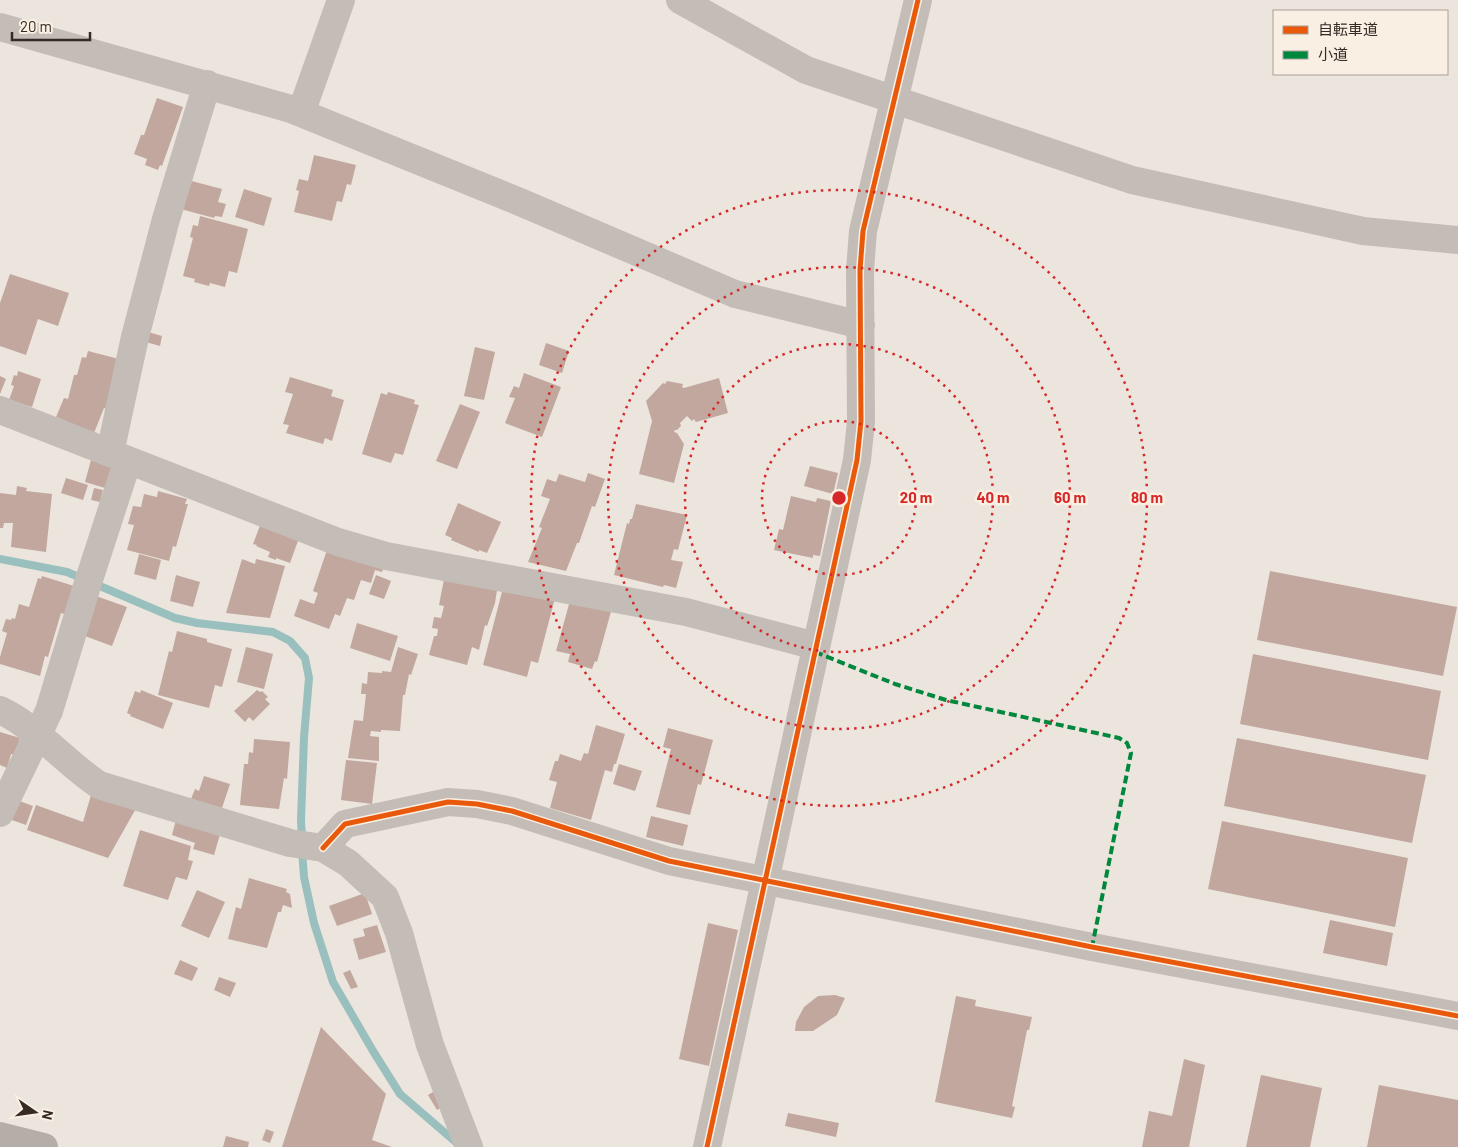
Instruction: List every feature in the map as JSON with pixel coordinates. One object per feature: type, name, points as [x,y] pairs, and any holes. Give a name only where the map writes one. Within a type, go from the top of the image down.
[{"type":"street","points":[[301,113],[341,0]]},
{"type":"street","points":[[680,0],[806,70],[1132,180],[1363,232],[1458,240]]},
{"type":"street","points":[[707,1147],[857,460],[861,421],[860,270],[863,231],[918,0]]},
{"type":"street","points":[[0,27],[207,84],[301,113],[520,202],[734,294],[861,326]]},
{"type":"street","points":[[0,813],[49,711],[89,580],[119,457],[140,319],[166,219],[207,84]]},
{"type":"street","points":[[0,410],[338,542],[386,556],[686,612],[816,646]]},
{"type":"street","points":[[0,710],[11,715],[78,771],[99,785],[308,846],[348,863],[385,897],[399,934],[430,1045],[466,1139]]},
{"type":"street","points":[[308,846],[345,824],[448,802],[477,804],[512,811],[670,861],[1112,950],[1458,1016]]},
{"type":"street","points":[[0,1136],[44,1147]]},
{"type":"building","points":[[157,98],[183,107],[162,166],[160,165],[158,170],[145,165],[147,159],[134,154],[141,135],[144,135]]},
{"type":"building","points":[[314,155],[356,165],[351,185],[347,184],[342,202],[337,201],[332,221],[294,212],[299,191],[296,190],[299,179],[308,181]]},
{"type":"building","points":[[184,179],[222,189],[218,202],[226,204],[222,217],[215,216],[214,218],[177,208]]},
{"type":"building","points":[[244,189],[272,198],[264,226],[235,217]]},
{"type":"building","points":[[200,216],[248,229],[237,273],[229,271],[225,287],[210,283],[209,286],[194,282],[195,279],[183,276],[193,238],[190,237],[193,225],[198,226]]},
{"type":"building","points":[[10,274],[69,293],[58,326],[38,319],[26,355],[0,346],[0,303]]},
{"type":"building","points":[[148,332],[162,336],[160,346],[146,342]]},
{"type":"building","points":[[546,343],[569,351],[562,373],[539,365]]},
{"type":"building","points":[[475,347],[495,352],[484,400],[464,396]]},
{"type":"building","points":[[88,351],[119,359],[106,409],[104,408],[94,433],[56,417],[64,398],[68,399],[74,375],[77,375],[82,357],[86,358]]},
{"type":"building","points":[[18,371],[41,379],[32,407],[9,400],[14,386],[11,385],[14,375],[17,376]]},
{"type":"building","points":[[524,373],[561,387],[542,437],[505,423],[515,398],[509,397],[514,386],[519,388]]},
{"type":"building","points":[[0,376],[6,379],[0,394]]},
{"type":"building","points":[[290,377],[333,390],[331,396],[344,400],[332,441],[325,438],[323,444],[286,433],[289,425],[283,424],[293,394],[285,392]]},
{"type":"building","points":[[719,378],[728,413],[696,422],[687,416],[680,423],[681,426],[674,432],[677,433],[684,444],[674,483],[639,474],[652,421],[646,401],[667,381],[683,384],[682,387],[684,388]]},
{"type":"building","points":[[388,392],[415,400],[414,404],[419,405],[403,455],[395,453],[391,463],[362,454],[381,393],[387,395]]},
{"type":"building","points":[[460,404],[480,412],[457,469],[436,461]]},
{"type":"building","points":[[91,460],[112,466],[105,488],[85,482]]},
{"type":"building","points":[[810,466],[838,473],[833,494],[804,486]]},
{"type":"building","points":[[588,473],[605,479],[595,507],[592,506],[579,543],[577,543],[566,571],[528,562],[542,528],[539,527],[550,499],[541,496],[547,479],[556,482],[559,474],[585,482]]},
{"type":"building","points":[[66,478],[88,485],[83,500],[61,493]]},
{"type":"building","points":[[17,486],[27,488],[26,491],[52,494],[46,552],[11,547],[13,523],[4,523],[3,528],[0,528],[0,493],[16,495]]},
{"type":"building","points":[[94,488],[103,490],[100,502],[91,500]]},
{"type":"building","points":[[158,491],[187,499],[185,504],[188,504],[176,547],[173,546],[169,561],[127,550],[134,525],[128,524],[133,506],[141,507],[144,494],[157,497]]},
{"type":"building","points":[[791,496],[816,502],[817,498],[831,501],[820,556],[813,555],[813,558],[774,550],[779,529],[783,530]]},
{"type":"building","points":[[458,503],[501,522],[487,553],[479,550],[479,552],[451,540],[452,538],[445,535]]},
{"type":"building","points":[[636,504],[687,515],[678,550],[674,549],[671,560],[683,562],[676,588],[664,585],[663,587],[614,575],[627,523],[629,524],[630,519],[632,519]]},
{"type":"building","points":[[261,523],[299,538],[290,563],[268,557],[270,552],[253,544]]},
{"type":"building","points":[[327,550],[384,566],[382,572],[375,570],[371,583],[361,580],[354,600],[347,598],[340,616],[335,614],[329,629],[294,616],[300,599],[314,604],[318,593],[313,591]]},
{"type":"building","points":[[139,554],[161,560],[156,580],[134,574]]},
{"type":"building","points":[[242,559],[255,564],[256,559],[285,566],[270,618],[226,613]]},
{"type":"building","points":[[1270,571],[1457,607],[1443,676],[1257,640]]},
{"type":"building","points":[[445,574],[498,584],[495,603],[487,626],[485,625],[479,650],[472,647],[467,665],[429,655],[438,629],[432,628],[434,617],[441,618],[444,606],[439,605]]},
{"type":"building","points":[[176,575],[200,582],[193,607],[170,601]]},
{"type":"building","points":[[376,575],[391,581],[384,599],[369,594]]},
{"type":"building","points":[[42,576],[74,586],[65,614],[61,613],[48,657],[45,656],[40,676],[0,664],[0,657],[7,633],[2,631],[6,619],[15,619],[19,604],[29,607],[38,578],[41,579]]},
{"type":"building","points":[[504,584],[555,598],[538,663],[531,661],[527,677],[483,665]]},
{"type":"building","points":[[96,596],[127,607],[112,646],[82,635]]},
{"type":"building","points":[[571,597],[612,608],[597,662],[595,661],[592,669],[568,662],[570,654],[556,651]]},
{"type":"building","points":[[357,623],[398,636],[390,661],[350,648]]},
{"type":"building","points":[[177,631],[207,639],[207,642],[232,649],[222,687],[215,685],[209,708],[158,695],[169,651],[172,652]]},
{"type":"building","points":[[246,647],[273,654],[264,689],[237,682]]},
{"type":"building","points":[[398,647],[418,654],[411,675],[409,674],[405,695],[403,695],[400,731],[371,731],[370,736],[379,737],[379,761],[348,758],[354,720],[363,721],[366,694],[361,694],[362,683],[367,684],[368,672],[391,672]]},
{"type":"building","points":[[1253,654],[1441,691],[1428,760],[1240,724]]},
{"type":"building","points":[[141,690],[173,703],[163,729],[130,716],[127,713],[135,691],[140,693]]},
{"type":"building","points":[[257,690],[262,691],[268,697],[265,699],[270,704],[253,721],[249,717],[245,722],[234,711]]},
{"type":"building","points":[[596,725],[625,734],[612,772],[605,770],[591,820],[550,808],[557,782],[549,780],[555,761],[558,761],[560,754],[581,761],[584,753],[588,754]]},
{"type":"building","points":[[668,728],[713,740],[701,785],[698,784],[690,815],[656,807],[671,749],[663,747]]},
{"type":"building","points":[[0,732],[20,738],[15,755],[11,754],[7,768],[0,765]]},
{"type":"building","points":[[1237,738],[1426,775],[1412,843],[1224,806]]},
{"type":"building","points":[[254,739],[290,742],[287,779],[284,778],[279,809],[240,805],[244,764],[248,764],[249,752],[253,753]]},
{"type":"building","points":[[346,760],[377,763],[372,804],[341,800]]},
{"type":"building","points":[[619,764],[642,771],[635,791],[613,784]]},
{"type":"building","points":[[204,776],[230,784],[222,808],[191,799],[195,789],[199,791]]},
{"type":"building","points":[[92,792],[138,805],[108,858],[27,830],[36,805],[83,822]]},
{"type":"building","points":[[17,800],[33,806],[26,825],[9,819]]},
{"type":"building","points":[[177,816],[221,831],[214,855],[193,849],[195,843],[172,835]]},
{"type":"building","points":[[651,816],[688,825],[683,846],[646,837]]},
{"type":"building","points":[[1222,821],[1408,858],[1395,927],[1208,889]]},
{"type":"building","points":[[140,830],[191,846],[188,860],[193,861],[187,880],[176,877],[168,900],[123,886]]},
{"type":"building","points":[[249,878],[287,889],[286,892],[290,894],[292,908],[283,905],[281,912],[278,912],[267,948],[228,939],[236,907],[241,909]]},
{"type":"building","points":[[197,890],[225,902],[209,938],[181,926]]},
{"type":"building","points":[[365,893],[372,914],[337,926],[329,906]]},
{"type":"building","points":[[1330,920],[1393,933],[1387,966],[1323,953]]},
{"type":"building","points":[[708,923],[738,930],[709,1066],[679,1059]]},
{"type":"building","points":[[377,925],[386,952],[359,960],[353,939],[365,936],[363,929]]},
{"type":"building","points":[[180,960],[198,968],[192,981],[174,974]]},
{"type":"building","points":[[350,970],[358,987],[351,989],[343,973]]},
{"type":"building","points":[[219,977],[236,983],[230,997],[214,990]]},
{"type":"building","points":[[835,995],[845,998],[837,1015],[813,1031],[795,1031],[796,1022],[804,1007],[818,996]]},
{"type":"building","points":[[956,996],[976,1000],[975,1006],[1032,1017],[1029,1030],[1027,1030],[1012,1106],[1015,1107],[1012,1118],[935,1102]]},
{"type":"building","points":[[321,1027],[386,1094],[372,1140],[392,1147],[282,1147]]},
{"type":"building","points":[[1184,1059],[1205,1065],[1189,1147],[1142,1147],[1149,1111],[1172,1116]]},
{"type":"building","points":[[1261,1075],[1322,1088],[1310,1147],[1246,1147]]},
{"type":"building","points":[[1379,1085],[1458,1100],[1458,1147],[1367,1147]]},
{"type":"building","points":[[433,1092],[443,1106],[437,1110],[428,1095]]},
{"type":"building","points":[[788,1113],[839,1123],[836,1137],[785,1126]]},
{"type":"building","points":[[266,1129],[274,1132],[270,1143],[262,1140]]},
{"type":"building","points":[[226,1136],[249,1142],[248,1147],[223,1147]]},
{"type":"waterway","points":[[0,559],[67,572],[175,618],[197,623],[273,632],[290,641],[305,658],[309,678],[304,737],[302,839]]},
{"type":"waterway","points":[[302,850],[304,877],[314,923],[333,982],[400,1094],[458,1144]]},
{"type":"marked path","points":[[815,652],[895,684],[946,700],[1119,738],[1127,743],[1131,753],[1092,947]]},
{"type":"cycle path","points":[[707,1147],[857,460],[861,421],[860,270],[863,231],[918,0]]},
{"type":"cycle path","points":[[323,848],[345,824],[448,802],[477,804],[512,811],[669,861],[1092,947],[1458,1016]]}]
